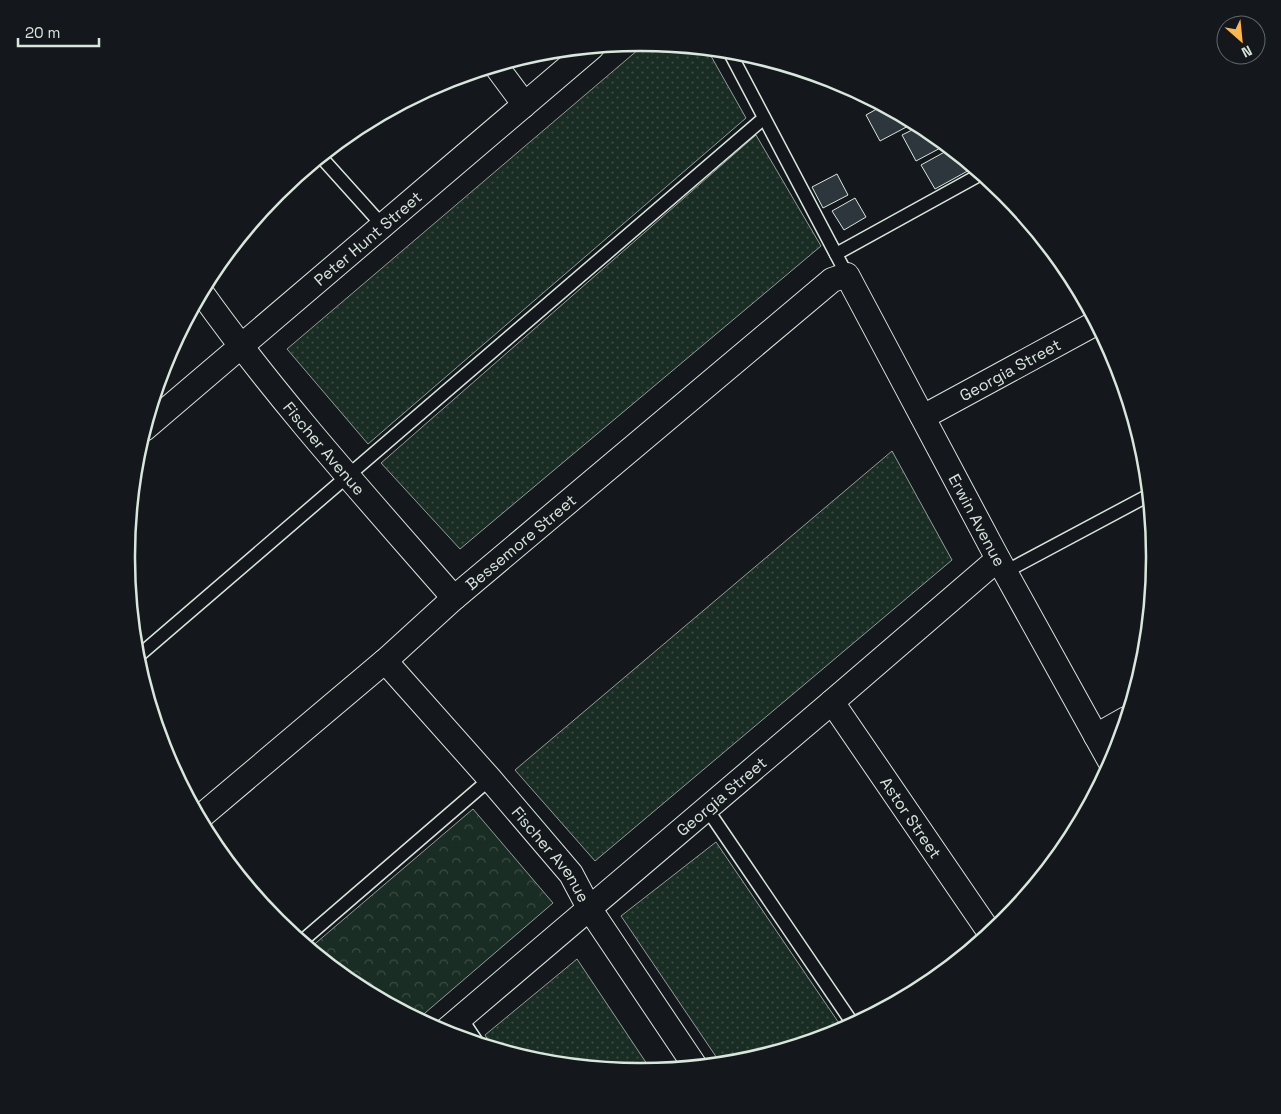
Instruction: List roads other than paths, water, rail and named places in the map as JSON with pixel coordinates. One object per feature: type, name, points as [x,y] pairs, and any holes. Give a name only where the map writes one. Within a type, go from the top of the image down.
[{"type":"street","name":"Peter Hunt Street","points":[[153,422],[583,55]]},
{"type":"street","points":[[500,71],[524,106]]},
{"type":"street","name":"Erwin Avenue","points":[[847,275],[1001,565],[1106,755]]},
{"type":"street","name":"Bessemore Street","points":[[205,814],[385,661],[454,598],[832,280],[847,275]]},
{"type":"street","name":"Fischer Avenue","points":[[206,299],[241,347],[348,476],[454,598]]},
{"type":"street","name":"Georgia Street","points":[[923,417],[1091,327]]},
{"type":"street","name":"Georgia Street","points":[[452,1025],[832,702],[1001,565]]},
{"type":"street","name":"Fischer Avenue","points":[[385,661],[571,874],[589,908],[691,1060]]},
{"type":"street","name":"Astor Street","points":[[832,702],[986,926]]},
{"type":"street","points":[[1096,736],[1118,724]]},
{"type":"lane","points":[[734,60],[847,275]]},
{"type":"lane","points":[[143,652],[764,118]]},
{"type":"lane","points":[[326,162],[384,226]]},
{"type":"lane","points":[[836,254],[975,178]]},
{"type":"lane","points":[[1001,565],[1143,498]]},
{"type":"lane","points":[[307,937],[490,779]]},
{"type":"lane","points":[[707,809],[849,1018]]}]
